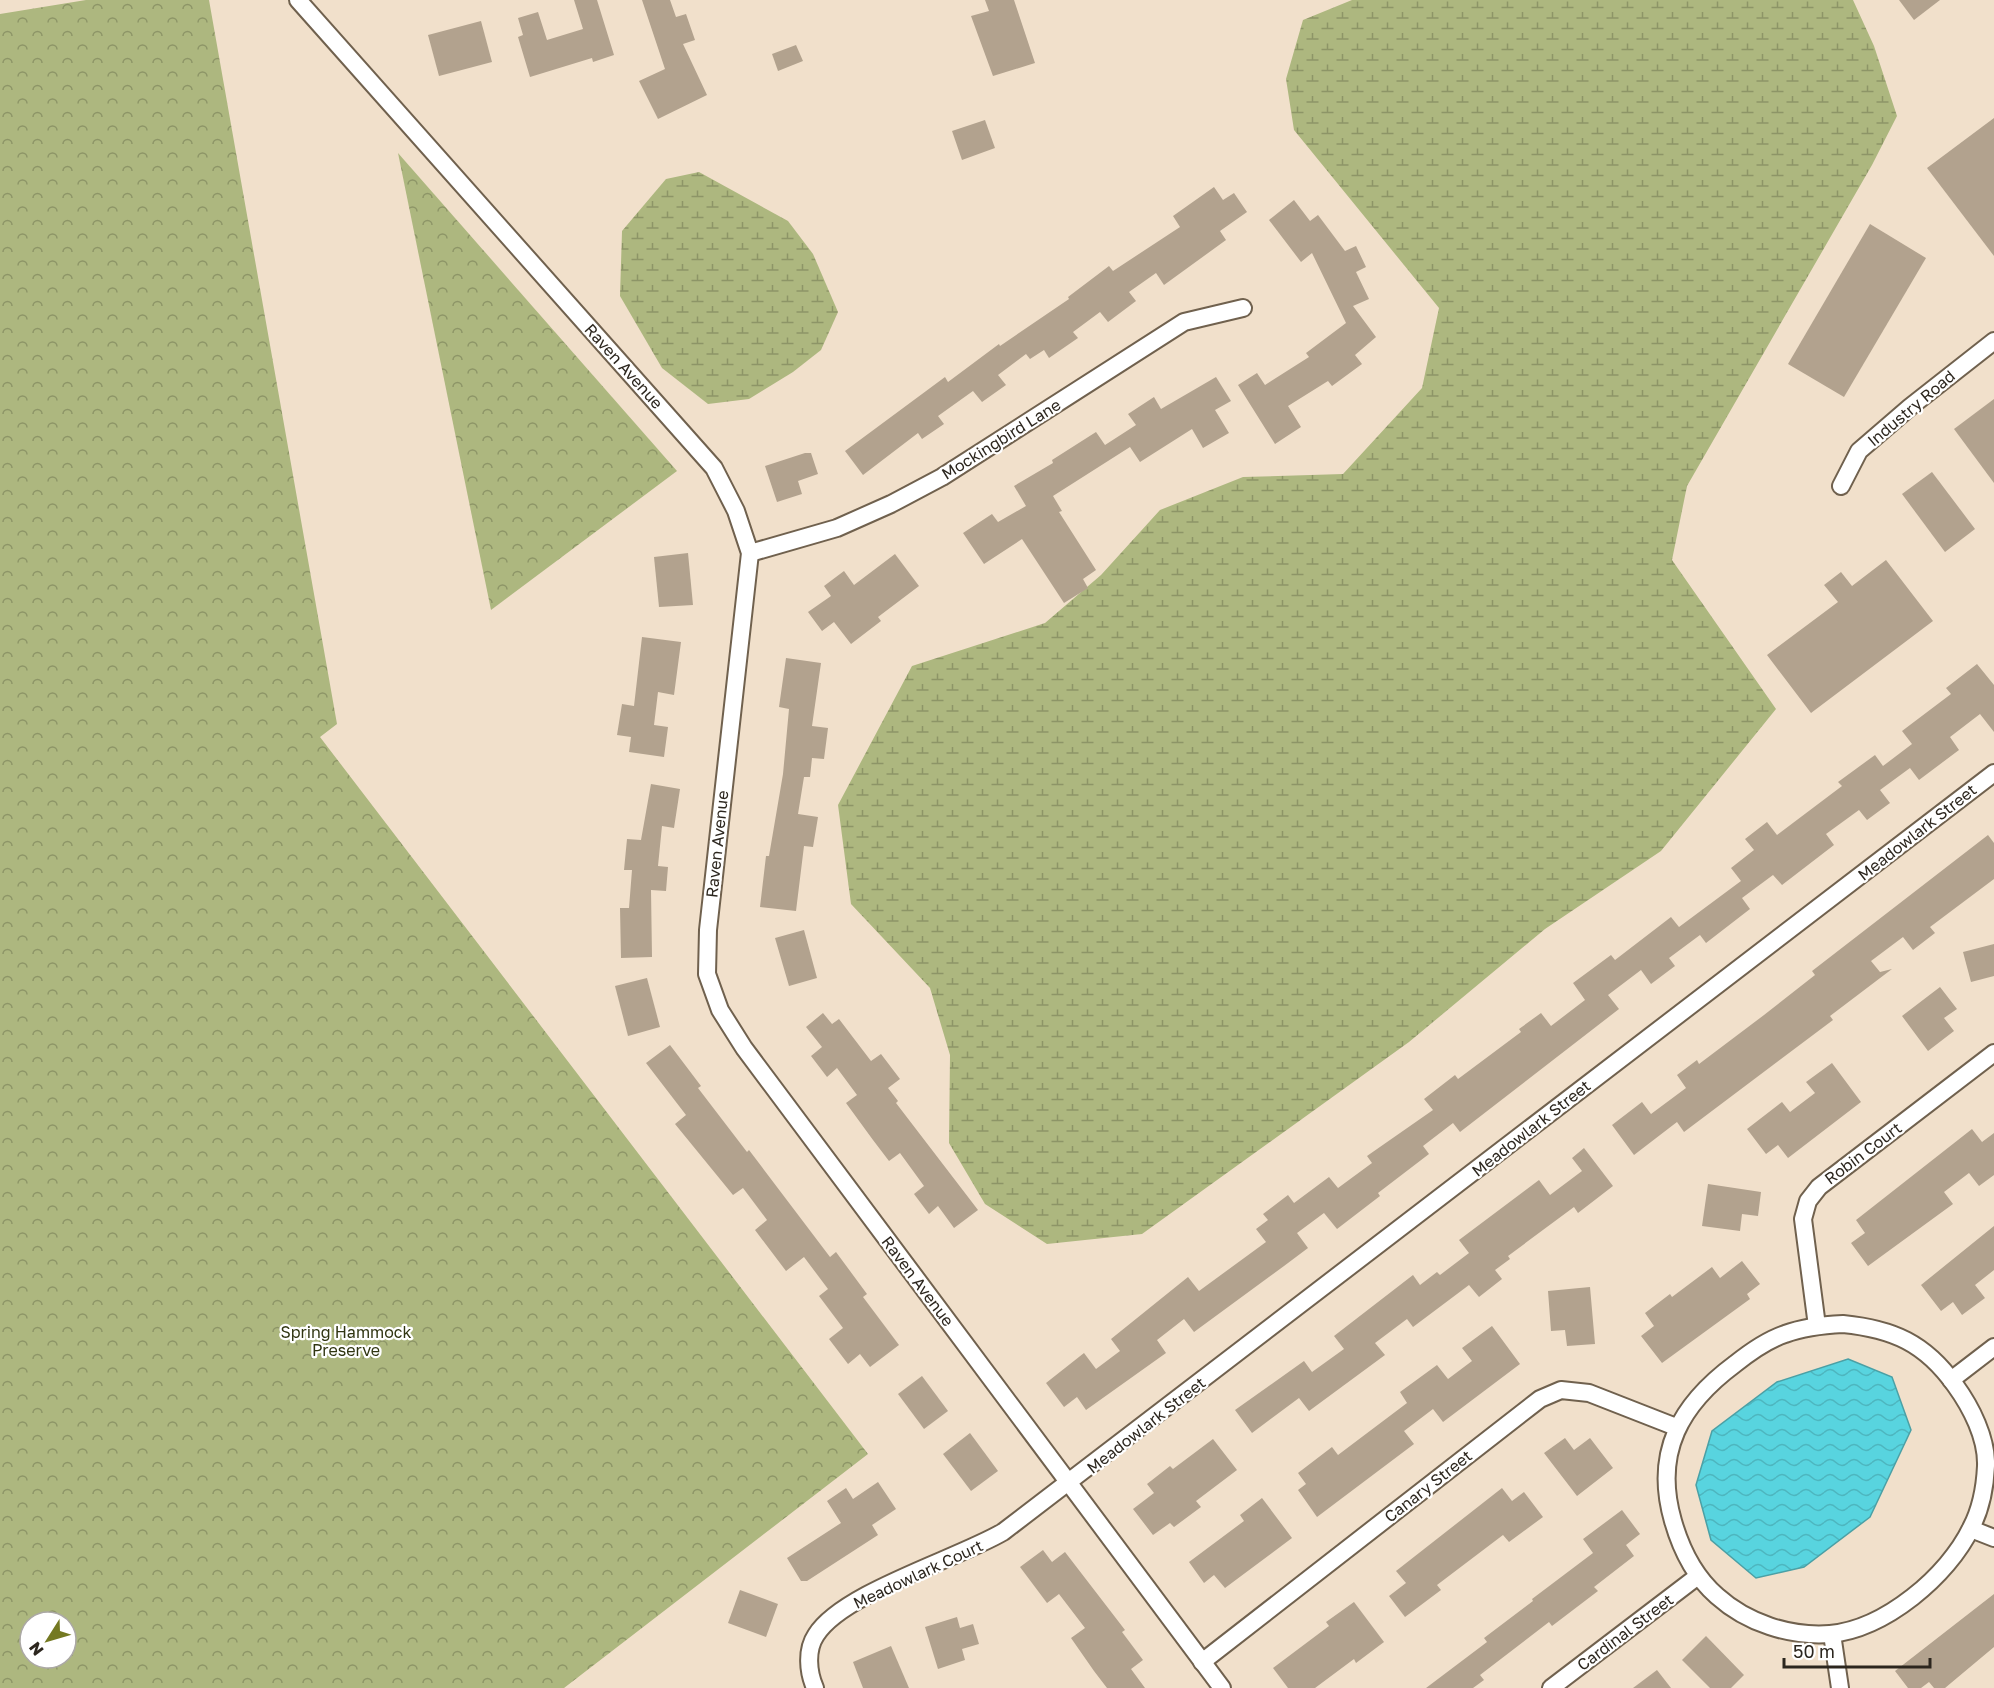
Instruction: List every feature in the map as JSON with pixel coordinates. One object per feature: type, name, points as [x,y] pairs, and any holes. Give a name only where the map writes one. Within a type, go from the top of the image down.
[{"type":"street","name":"Raven Avenue","points":[[298,0],[714,468],[736,511],[750,553],[709,919],[707,974],[720,1010],[744,1048],[1222,1688]]},
{"type":"street","name":"Mockingbird Lane","points":[[750,553],[837,528],[891,504],[942,477],[1184,322],[1243,308]]},
{"type":"street","name":"Industry Road","points":[[1841,486],[1860,451],[1910,406],[1994,342]]},
{"type":"street","name":"Meadowlark Street","points":[[1068,1484],[1994,773]]},
{"type":"street","name":"Robin Court","points":[[1817,1326],[1803,1219],[1808,1201],[1819,1186],[1994,1053]]},
{"type":"street","points":[[1843,1324],[1876,1327],[1899,1335],[1930,1355],[1967,1402],[1979,1431],[1986,1464],[1982,1498],[1971,1529],[1950,1561],[1926,1587],[1894,1610],[1868,1623],[1832,1634],[1794,1633],[1763,1624],[1717,1596],[1698,1576],[1679,1544],[1670,1512],[1667,1484],[1668,1456],[1676,1427],[1695,1398],[1755,1349],[1784,1334],[1817,1326],[1843,1324]]},
{"type":"street","points":[[1951,1380],[1994,1347]]},
{"type":"street","name":"Canary Street","points":[[1202,1662],[1540,1399],[1561,1390],[1589,1393],[1676,1427]]},
{"type":"street","name":"Meadowlark Court","points":[[815,1688],[809,1657],[816,1635],[840,1612],[870,1593],[977,1547],[1003,1532],[1068,1484]]},
{"type":"street","points":[[1971,1529],[1994,1538]]},
{"type":"street","name":"Cardinal Street","points":[[1551,1688],[1698,1576]]},
{"type":"street","points":[[1832,1634],[1840,1688]]},
{"type":"green space","name":"Spring Hammock Preserve","points":[[86,0],[209,0],[337,724],[320,737],[868,1454],[564,1688],[0,1688],[0,14]]},
{"type":"green space","points":[[1352,0],[1853,0],[1874,46],[1897,116],[1872,165],[1687,486],[1672,560],[1776,709],[1661,851],[1545,929],[1409,1042],[1142,1234],[1047,1244],[985,1204],[949,1143],[950,1055],[930,988],[851,904],[838,805],[912,666],[1045,623],[1101,575],[1160,510],[1243,477],[1343,474],[1422,388],[1439,308],[1294,130],[1286,79],[1303,20]]},
{"type":"green space","points":[[398,153],[677,471],[491,610]]},
{"type":"green space","points":[[699,172],[788,221],[813,254],[838,312],[821,350],[793,372],[749,399],[708,404],[662,368],[620,296],[622,231],[666,179]]},
{"type":"water","points":[[1848,1359],[1892,1377],[1911,1430],[1870,1517],[1804,1567],[1756,1578],[1711,1540],[1696,1485],[1712,1431],[1777,1382]]},
{"type":"building","points":[[574,0],[597,0],[614,55],[593,62],[592,58],[530,77],[518,37],[523,35],[518,18],[538,12],[547,40],[583,29]]},
{"type":"building","points":[[642,0],[670,0],[676,17],[686,14],[695,40],[683,44],[707,95],[658,119],[639,81],[665,69]]},
{"type":"building","points":[[985,0],[1014,0],[1035,63],[993,76],[971,16],[989,11]]},
{"type":"building","points":[[1899,0],[1940,0],[1914,20]]},
{"type":"building","points":[[481,21],[492,62],[439,76],[428,35]]},
{"type":"building","points":[[796,45],[803,61],[778,71],[772,54]]},
{"type":"building","points":[[1994,118],[1994,256],[1927,168]]},
{"type":"building","points":[[985,120],[995,148],[962,160],[952,131]]},
{"type":"building","points":[[1214,187],[1223,200],[1234,193],[1247,212],[1220,231],[1226,240],[1164,285],[1156,273],[1129,292],[1136,301],[1108,322],[1100,312],[1073,332],[1078,338],[1049,358],[1044,350],[1030,359],[1026,354],[998,375],[1006,385],[982,402],[973,391],[938,416],[944,424],[922,439],[918,433],[863,475],[845,451],[945,377],[948,382],[999,344],[1000,346],[1069,299],[1068,297],[1109,266],[1113,271],[1180,227],[1173,216]]},
{"type":"building","points":[[1294,200],[1310,221],[1318,215],[1345,251],[1356,246],[1366,267],[1356,272],[1369,299],[1353,306],[1376,337],[1355,355],[1362,364],[1332,386],[1328,381],[1288,406],[1301,427],[1275,444],[1238,385],[1257,373],[1265,385],[1309,357],[1306,353],[1346,323],[1312,253],[1301,262],[1269,220]]},
{"type":"building","points":[[1870,224],[1926,258],[1844,397],[1788,364]]},
{"type":"building","points":[[1216,377],[1231,401],[1215,410],[1229,433],[1203,448],[1192,429],[1140,462],[1130,447],[1053,496],[1062,511],[1059,512],[1096,570],[1083,579],[1088,588],[1064,603],[1022,539],[984,564],[963,533],[992,514],[998,522],[1026,506],[1014,486],[1053,463],[1052,460],[1096,432],[1105,445],[1136,425],[1128,414],[1154,397],[1161,409]]},
{"type":"building","points":[[1994,399],[1994,483],[1954,429]]},
{"type":"building","points":[[811,453],[818,474],[798,481],[802,494],[777,502],[765,466]]},
{"type":"building","points":[[1932,472],[1975,529],[1945,552],[1902,494]]},
{"type":"building","points":[[688,553],[693,605],[659,607],[654,557]]},
{"type":"building","points":[[895,554],[919,586],[878,617],[881,621],[851,644],[834,622],[822,631],[808,612],[831,596],[824,586],[844,571],[854,585]]},
{"type":"building","points":[[1886,560],[1933,621],[1811,713],[1767,655],[1838,602],[1824,585],[1841,572],[1852,586]]},
{"type":"building","points":[[642,637],[681,642],[674,695],[658,692],[654,725],[668,727],[664,757],[629,752],[631,737],[617,735],[622,704],[634,706]]},
{"type":"building","points":[[786,658],[821,663],[812,726],[828,728],[824,759],[812,758],[810,777],[804,777],[798,814],[818,817],[813,847],[804,846],[796,911],[760,907],[766,856],[769,856],[783,774],[789,709],[779,707]]},
{"type":"building","points":[[1977,664],[1994,685],[1994,732],[1980,714],[1950,737],[1959,750],[1919,780],[1910,768],[1880,790],[1890,803],[1867,820],[1859,810],[1826,834],[1834,845],[1782,885],[1773,875],[1742,898],[1750,909],[1706,943],[1700,935],[1669,958],[1675,966],[1651,984],[1641,970],[1608,995],[1619,1009],[1460,1132],[1453,1123],[1423,1146],[1429,1154],[1378,1193],[1380,1196],[1337,1229],[1324,1213],[1297,1233],[1308,1248],[1284,1266],[1194,1332],[1184,1319],[1157,1340],[1166,1353],[1086,1410],[1077,1397],[1064,1407],[1046,1383],[1084,1353],[1096,1369],[1120,1351],[1111,1339],[1188,1277],[1199,1291],[1266,1242],[1256,1229],[1268,1220],[1263,1214],[1288,1195],[1294,1203],[1329,1177],[1338,1188],[1372,1163],[1367,1156],[1433,1110],[1424,1099],[1455,1075],[1458,1079],[1521,1032],[1519,1029],[1541,1013],[1551,1026],[1585,1000],[1573,983],[1611,955],[1615,960],[1671,917],[1679,927],[1741,881],[1731,868],[1754,850],[1745,839],[1767,822],[1777,835],[1842,786],[1838,782],[1875,755],[1883,766],[1912,744],[1902,731],[1951,694],[1946,688]]},
{"type":"building","points":[[651,784],[680,789],[674,828],[662,826],[658,866],[668,867],[666,891],[651,890],[652,957],[621,958],[620,908],[629,908],[632,870],[624,870],[627,839],[641,840]]},
{"type":"building","points":[[1988,835],[1994,843],[1994,879],[1930,927],[1935,933],[1913,950],[1903,937],[1871,961],[1880,972],[1892,969],[1830,1016],[1833,1020],[1684,1132],[1677,1122],[1634,1155],[1612,1125],[1642,1102],[1651,1114],[1686,1088],[1677,1075],[1697,1060],[1699,1064],[1764,1015],[1815,975],[1812,971]]},
{"type":"building","points":[[804,930],[817,978],[789,986],[775,938]]},
{"type":"building","points":[[1994,944],[1994,976],[1971,982],[1963,952]]},
{"type":"building","points":[[647,978],[660,1027],[628,1036],[615,986]]},
{"type":"building","points":[[1940,987],[1957,1009],[1944,1018],[1954,1031],[1928,1051],[1902,1016]]},
{"type":"building","points":[[823,1013],[832,1024],[839,1019],[871,1061],[881,1054],[900,1079],[888,1088],[898,1101],[896,1103],[978,1210],[954,1228],[938,1206],[929,1214],[914,1194],[924,1186],[900,1153],[889,1161],[873,1140],[846,1103],[857,1095],[837,1068],[827,1077],[811,1056],[822,1047],[806,1027]]},
{"type":"building","points":[[670,1045],[701,1086],[698,1088],[747,1152],[749,1150],[830,1257],[836,1252],[867,1294],[863,1297],[899,1345],[870,1367],[860,1354],[848,1364],[829,1339],[843,1328],[819,1296],[828,1289],[804,1257],[786,1271],[755,1230],[767,1220],[743,1188],[733,1195],[675,1124],[686,1115],[646,1063]]},
{"type":"building","points":[[1832,1063],[1861,1102],[1788,1158],[1778,1145],[1766,1154],[1747,1129],[1782,1102],[1790,1112],[1815,1093],[1806,1082]]},
{"type":"building","points":[[1972,1129],[1982,1142],[1994,1133],[1994,1175],[1979,1186],[1969,1173],[1944,1192],[1953,1204],[1868,1266],[1851,1243],[1865,1233],[1856,1220]]},
{"type":"building","points":[[1584,1148],[1613,1186],[1578,1213],[1574,1207],[1508,1256],[1510,1259],[1495,1270],[1502,1279],[1479,1297],[1469,1285],[1413,1327],[1407,1319],[1375,1343],[1385,1355],[1309,1411],[1299,1398],[1252,1433],[1235,1410],[1304,1361],[1312,1372],[1344,1349],[1334,1336],[1413,1275],[1420,1285],[1437,1272],[1440,1275],[1469,1253],[1459,1240],[1539,1180],[1550,1195],[1582,1171],[1572,1158]]},
{"type":"building","points":[[1708,1184],[1761,1192],[1758,1216],[1742,1214],[1740,1231],[1702,1226]]},
{"type":"building","points":[[1994,1226],[1994,1270],[1975,1285],[1985,1298],[1962,1315],[1953,1302],[1941,1311],[1921,1285]]},
{"type":"building","points":[[1742,1261],[1760,1284],[1747,1294],[1750,1299],[1662,1363],[1641,1336],[1654,1326],[1645,1313],[1670,1294],[1672,1297],[1712,1267],[1720,1278]]},
{"type":"building","points":[[1590,1287],[1595,1344],[1567,1346],[1565,1330],[1551,1331],[1548,1291]]},
{"type":"building","points":[[1492,1326],[1520,1364],[1443,1422],[1433,1409],[1404,1431],[1414,1444],[1317,1517],[1298,1490],[1306,1484],[1298,1473],[1332,1447],[1338,1455],[1407,1403],[1400,1392],[1437,1365],[1448,1379],[1472,1361],[1462,1348]]},
{"type":"building","points":[[922,1376],[948,1411],[924,1429],[898,1394]]},
{"type":"building","points":[[970,1433],[998,1471],[971,1491],[943,1454]]},
{"type":"building","points":[[1565,1438],[1574,1450],[1590,1438],[1613,1468],[1577,1496],[1544,1453]]},
{"type":"building","points":[[1213,1439],[1237,1470],[1196,1501],[1201,1507],[1174,1527],[1170,1523],[1153,1535],[1133,1509],[1154,1493],[1147,1484],[1170,1466],[1173,1469]]},
{"type":"building","points":[[878,1482],[896,1509],[872,1525],[878,1535],[807,1581],[801,1581],[787,1558],[841,1523],[827,1501],[846,1488],[853,1499]]},
{"type":"building","points":[[1502,1488],[1512,1501],[1524,1492],[1543,1517],[1509,1542],[1503,1535],[1437,1585],[1441,1590],[1405,1617],[1389,1596],[1406,1583],[1396,1571]]},
{"type":"building","points":[[1262,1498],[1292,1538],[1225,1588],[1214,1575],[1204,1583],[1189,1562],[1244,1521],[1240,1515]]},
{"type":"building","points":[[1622,1510],[1640,1534],[1626,1545],[1634,1556],[1594,1587],[1598,1591],[1552,1626],[1549,1622],[1480,1675],[1484,1680],[1473,1688],[1426,1688],[1487,1642],[1484,1638],[1533,1601],[1532,1599],[1593,1553],[1583,1539]]},
{"type":"building","points":[[1043,1550],[1052,1562],[1065,1552],[1125,1630],[1122,1632],[1143,1660],[1131,1669],[1145,1688],[1107,1688],[1094,1671],[1071,1638],[1085,1628],[1059,1594],[1047,1603],[1020,1567]]},
{"type":"building","points":[[740,1590],[778,1604],[766,1637],[728,1623]]},
{"type":"building","points":[[1994,1594],[1994,1647],[1945,1688],[1934,1688],[1929,1682],[1921,1688],[1908,1688],[1895,1671]]},
{"type":"building","points":[[1354,1602],[1384,1642],[1356,1663],[1354,1659],[1315,1688],[1288,1688],[1273,1668],[1329,1626],[1326,1622]]},
{"type":"building","points":[[957,1617],[960,1628],[973,1624],[979,1644],[962,1649],[965,1660],[938,1669],[925,1627]]},
{"type":"building","points":[[1706,1636],[1744,1675],[1731,1688],[1710,1688],[1682,1660]]},
{"type":"building","points":[[891,1646],[909,1688],[863,1688],[853,1662]]},
{"type":"building","points":[[1657,1670],[1671,1688],[1633,1688]]}]
